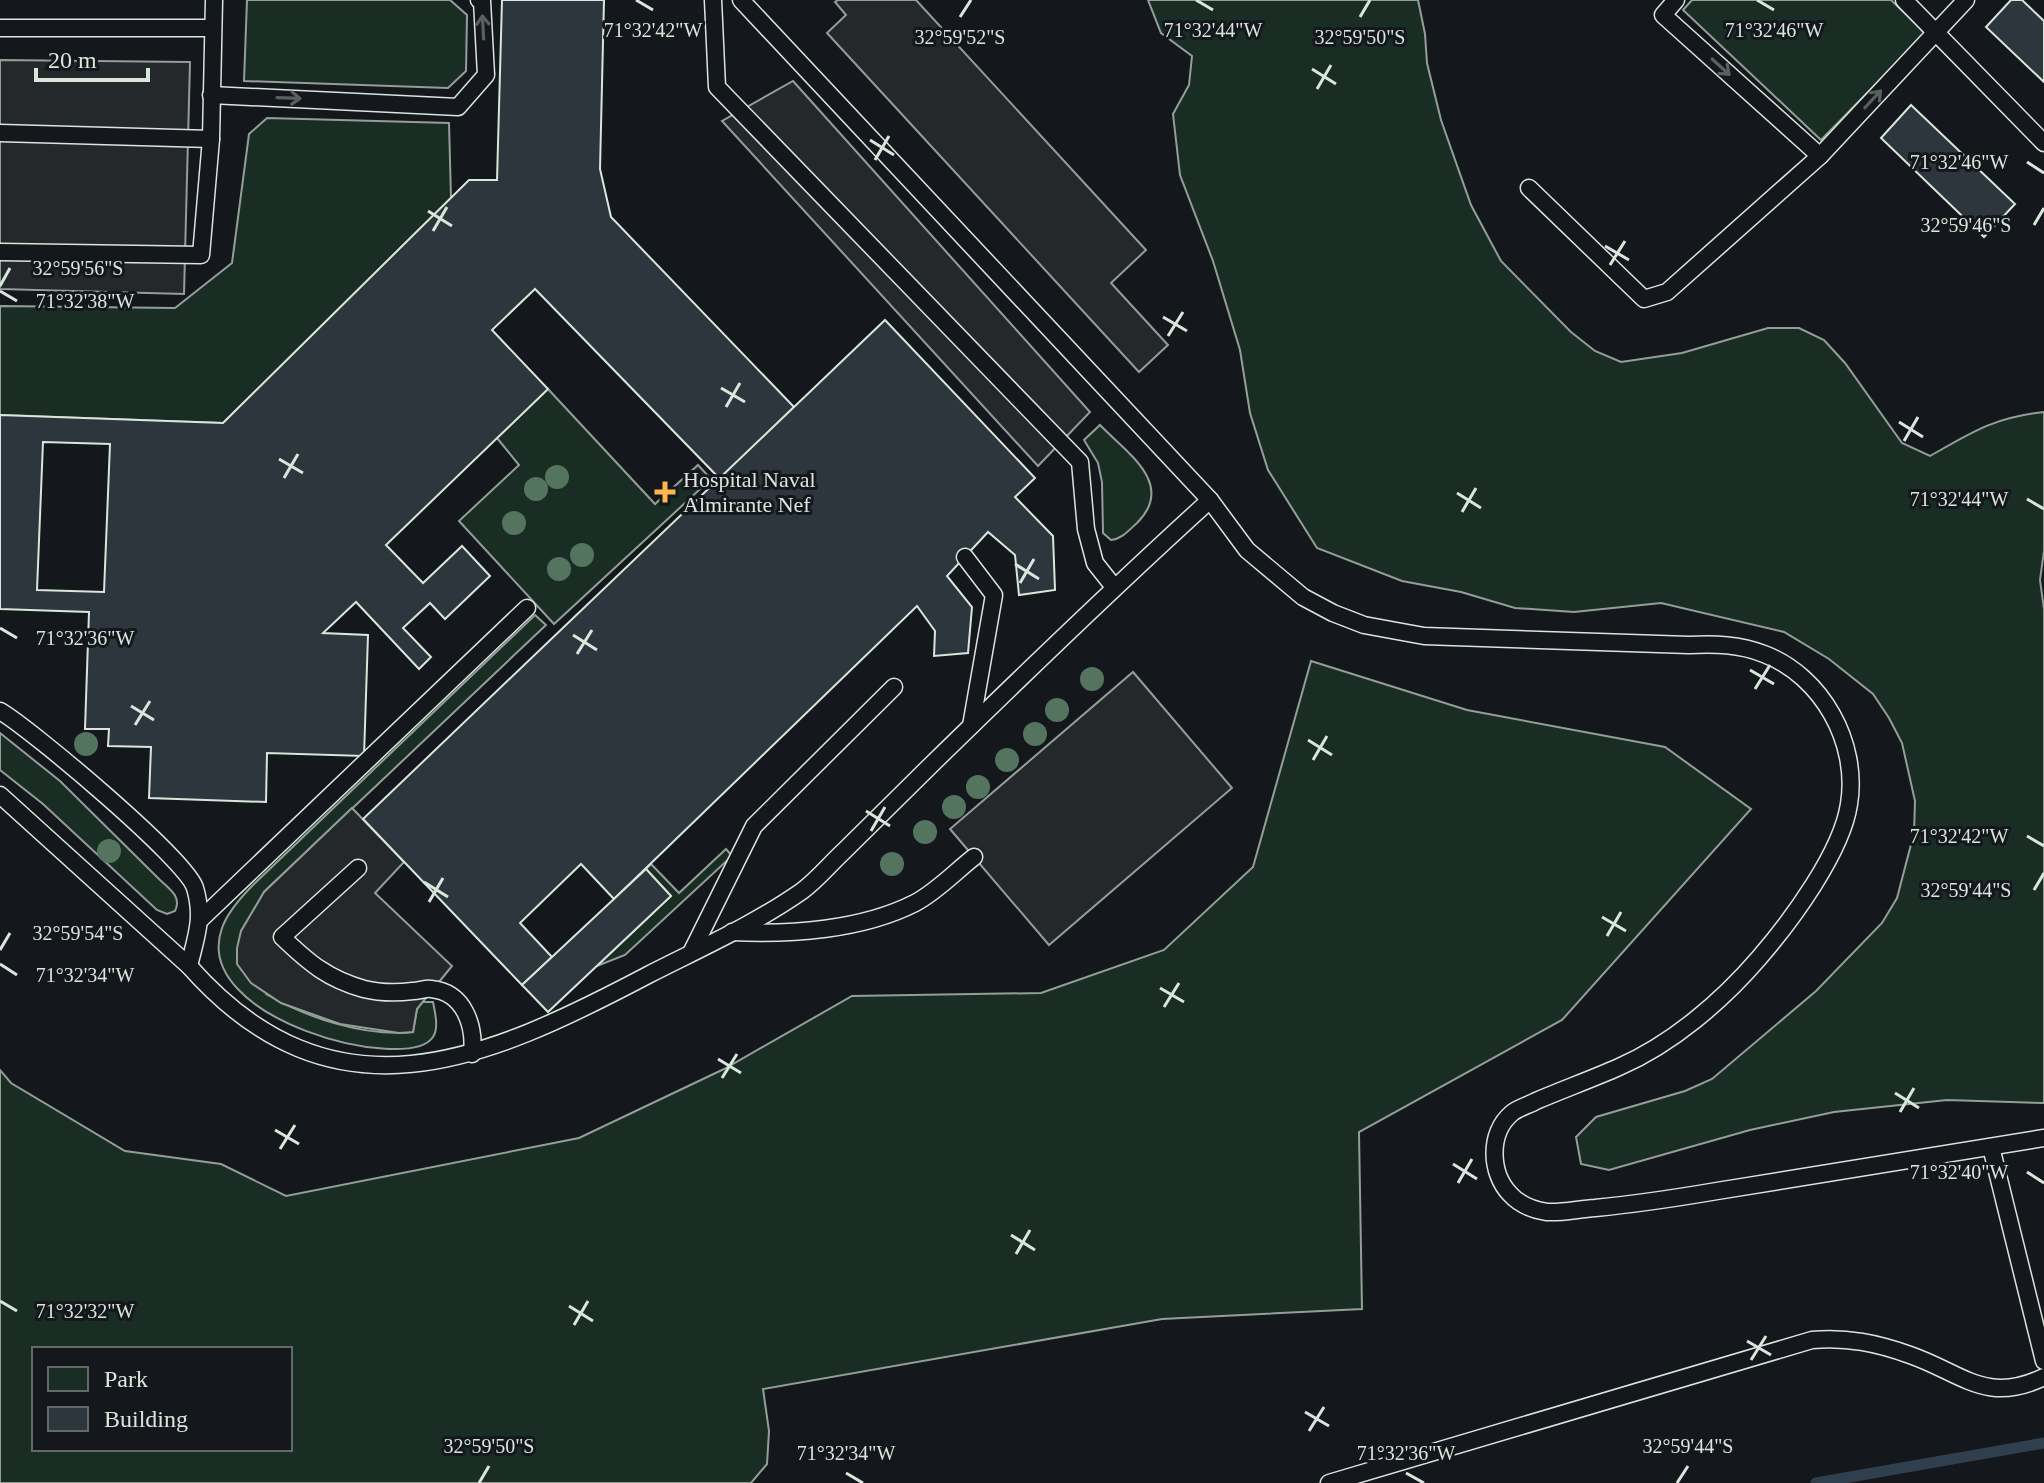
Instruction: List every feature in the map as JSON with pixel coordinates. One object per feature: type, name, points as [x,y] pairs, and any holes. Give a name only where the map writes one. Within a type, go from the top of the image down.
[{"type":"lane","points":[[0,252],[201,255],[211,139],[214,0]]},
{"type":"lane","points":[[211,95],[458,107],[486,75],[482,1],[479,0]]},
{"type":"lane","points":[[713,0],[717,87],[1080,462],[1086,529],[1095,563],[1114,587]]},
{"type":"lane","points":[[741,0],[1210,500],[1247,550],[1303,597],[1364,625],[1424,636],[1741,647],[1766,654],[1799,675],[1825,704],[1847,751],[1849,804],[1842,830],[1809,892],[1759,958],[1696,1021],[1623,1066],[1512,1112],[1496,1139],[1494,1153],[1501,1182],[1510,1194],[1521,1203],[1549,1212],[1649,1202],[2044,1138]]},
{"type":"lane","points":[[1676,0],[1663,15],[1820,156]]},
{"type":"lane","points":[[1904,0],[2044,143]]},
{"type":"lane","points":[[1529,188],[1644,299],[1667,292],[1820,156],[1966,0]]},
{"type":"lane","points":[[0,28],[211,28]]},
{"type":"lane","points":[[0,133],[211,139]]},
{"type":"lane","points":[[0,795],[189,966],[234,1012],[282,1040],[324,1056],[391,1066],[425,1064],[472,1054],[563,1018],[691,953],[804,890],[1114,587],[1210,500]]},
{"type":"lane","points":[[965,557],[994,595],[971,726]]},
{"type":"lane","points":[[201,919],[527,608]]},
{"type":"lane","points":[[691,953],[754,826],[894,687]]},
{"type":"lane","points":[[0,711],[53,751],[174,858],[194,885],[201,919],[189,966]]},
{"type":"lane","points":[[729,932],[832,929],[881,918],[917,902],[974,857]]},
{"type":"lane","points":[[358,868],[282,937],[313,967],[339,981],[388,992],[431,989],[455,1000],[471,1023],[472,1054]]},
{"type":"lane","points":[[1991,1147],[2044,1361]]},
{"type":"lane","points":[[1329,1483],[1812,1340],[1837,1338],[1878,1345],[1912,1356],[1982,1388],[2004,1389],[2027,1385],[2044,1377]]},
{"type":"green space","points":[[247,0],[450,0],[467,15],[466,71],[448,88],[244,81]]},
{"type":"green space","points":[[1148,0],[1418,0],[1427,63],[1441,120],[1471,205],[1501,261],[1571,332],[1595,351],[1621,362],[1682,353],[1768,328],[1799,328],[1824,340],[1845,363],[1902,443],[1930,456],[1997,422],[2044,412],[2044,551],[2040,580],[2044,609],[2044,1103],[1947,1100],[1834,1112],[1750,1130],[1609,1170],[1581,1164],[1576,1137],[1596,1117],[1685,1091],[1712,1079],[1816,991],[1882,923],[1897,898],[1914,833],[1915,801],[1902,743],[1873,694],[1829,659],[1784,632],[1661,603],[1574,612],[1515,608],[1461,592],[1402,581],[1317,548],[1268,470],[1250,413],[1240,350],[1213,261],[1180,175],[1173,114],[1189,85],[1192,56],[1161,33]]},
{"type":"green space","points":[[1692,0],[1891,0],[1926,33],[1821,140],[1683,10]]},
{"type":"green space","points":[[267,118],[449,123],[451,198],[223,423],[0,415],[0,306],[175,308],[232,263],[249,134]]},
{"type":"green space","name":"Hospital Naval Almirante Nef","points":[[548,389],[655,504],[698,465],[711,479],[554,624],[459,521],[519,465],[497,438]]},
{"type":"green space","points":[[1100,425],[1134,458],[1150,482],[1148,509],[1122,536],[1111,540],[1103,533],[1102,482],[1098,463],[1084,440]]},
{"type":"green space","points":[[535,615],[546,625],[264,892],[266,994],[300,1011],[337,1024],[395,1033],[413,1032],[421,1002],[433,1002],[436,1025],[433,1037],[415,1047],[385,1049],[347,1043],[306,1031],[268,1012],[238,989],[221,960],[222,928],[232,910],[254,884]]},
{"type":"green space","points":[[1311,661],[1467,710],[1665,747],[1751,809],[1562,1020],[1359,1132],[1362,1309],[1162,1319],[763,1389],[769,1431],[767,1464],[751,1483],[0,1483],[0,1070],[11,1083],[125,1151],[221,1164],[286,1196],[579,1138],[724,1069],[852,996],[1041,993],[1164,950],[1253,867]]},
{"type":"green space","points":[[0,733],[60,781],[171,890],[177,902],[175,911],[167,914],[157,910],[43,804],[0,770]]},
{"type":"green space","points":[[726,849],[732,856],[625,955],[597,966],[671,896],[646,869],[651,864],[679,893]]},
{"type":"shaded area","points":[[916,0],[1146,250],[1111,283],[1168,345],[1139,372],[827,33],[846,15],[835,2]]},
{"type":"shaded area","points":[[0,60],[190,62],[184,294],[0,289]]},
{"type":"shaded area","points":[[793,81],[1090,412],[1038,466],[722,121]]},
{"type":"shaded area","points":[[1133,672],[1232,788],[1049,945],[950,829]]},
{"type":"shaded area","points":[[352,808],[404,862],[375,893],[452,966],[417,1009],[413,1032],[399,1033],[340,1024],[281,1003],[251,983],[237,964],[241,931],[264,892]]},
{"type":"building","points":[[502,0],[604,0],[600,169],[611,217],[794,407],[720,479],[535,289],[492,330],[548,389],[386,545],[423,583],[462,546],[490,576],[445,619],[430,603],[403,628],[431,657],[419,669],[356,602],[323,633],[368,635],[364,756],[267,753],[266,802],[149,798],[151,747],[108,746],[109,729],[85,729],[89,612],[0,609],[0,415],[223,423],[469,180],[497,180]],"holes":[[[43,442],[110,444],[104,592],[37,590]]]},
{"type":"building","points":[[2011,0],[2022,0],[2044,21],[2044,82],[1986,27]]},
{"type":"building","points":[[1911,105],[2015,204],[1984,237],[1881,138]]},
{"type":"building","points":[[885,320],[1035,478],[1015,497],[1053,536],[1055,590],[1019,595],[1015,555],[988,532],[947,576],[972,607],[968,653],[934,656],[935,631],[917,606],[614,899],[581,864],[520,923],[552,957],[522,985],[363,819]]},
{"type":"building","points":[[646,869],[671,896],[548,1012],[522,985]]},
{"type":"waterway","points":[[1816,1483],[2044,1443]]},
{"type":"place","name":"Hospital Naval Almirante Nef","points":[[665,492]]}]
